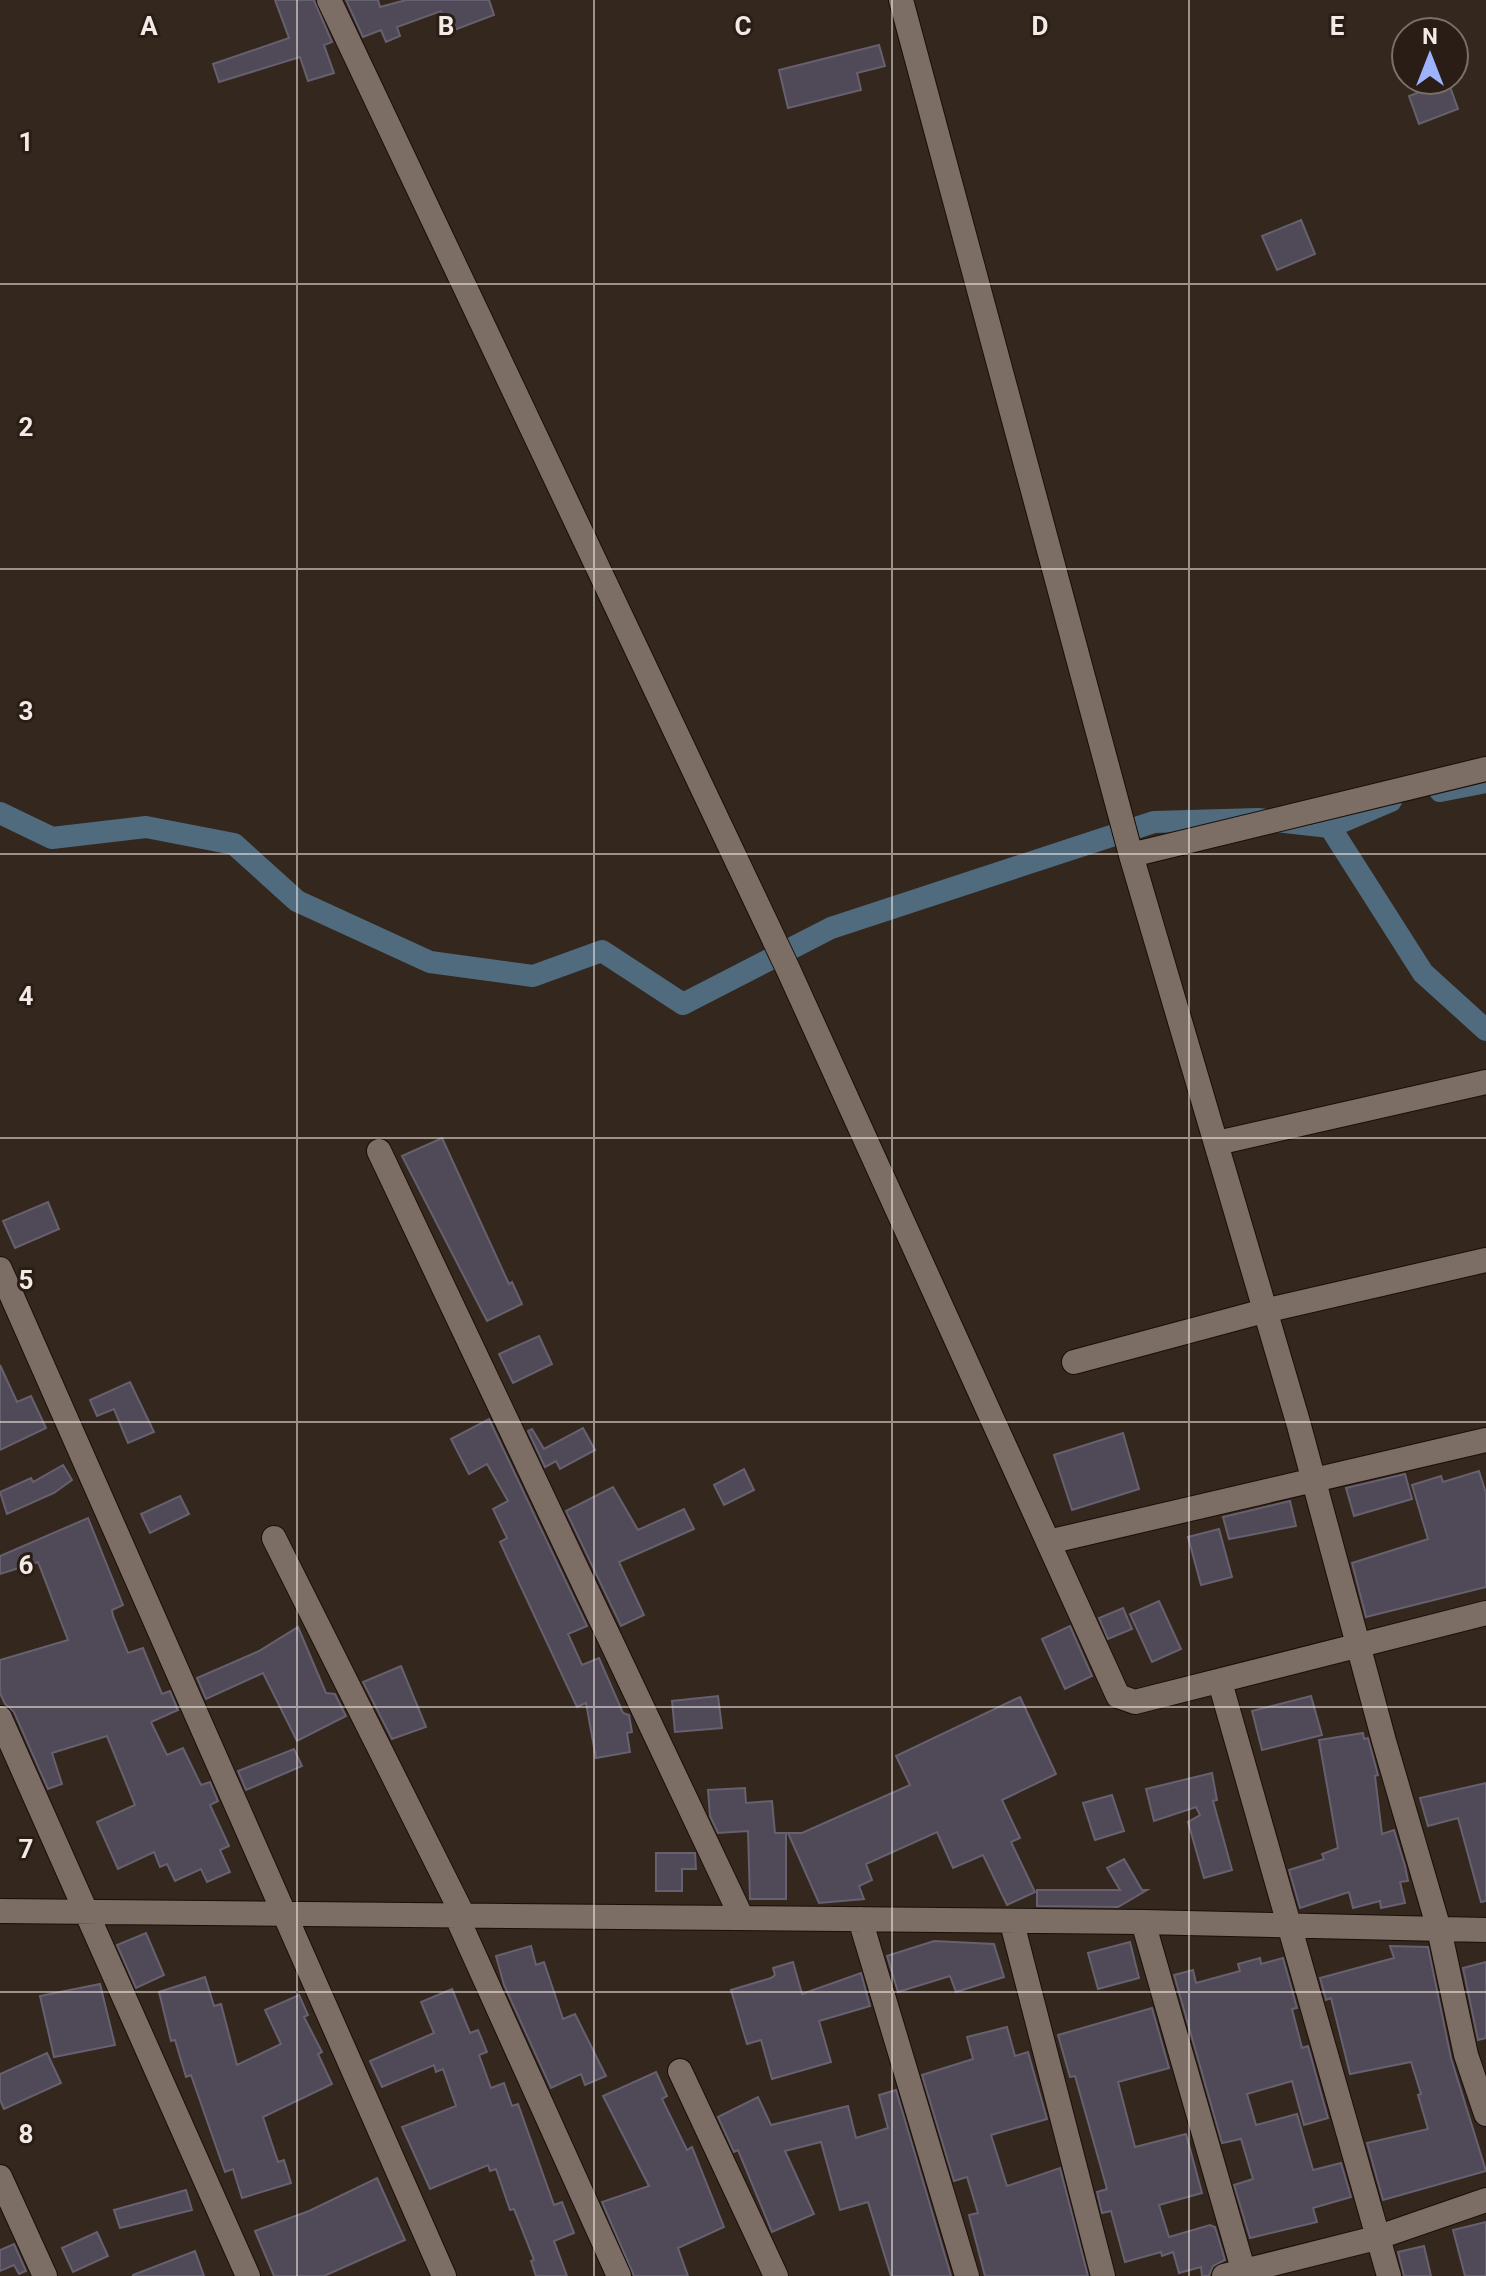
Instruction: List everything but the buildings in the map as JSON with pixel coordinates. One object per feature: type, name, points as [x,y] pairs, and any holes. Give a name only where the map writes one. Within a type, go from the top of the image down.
[{"type":"street","points":[[329,0],[788,969],[1118,1696],[1135,1702],[1486,1613]]},
{"type":"street","points":[[901,0],[1131,855],[1313,1478],[1439,1929],[1466,2055],[1486,2114]]},
{"type":"street","points":[[1131,855],[1486,769]]},
{"type":"street","points":[[1217,1143],[1486,1082]]},
{"type":"street","points":[[379,1151],[742,1918]]},
{"type":"street","points":[[1074,1362],[1264,1311],[1486,1260]]},
{"type":"street","points":[[0,1269],[444,2276]]},
{"type":"street","points":[[1048,1542],[1486,1440]]},
{"type":"street","points":[[274,1538],[460,1915],[619,2276]]},
{"type":"street","points":[[1220,1682],[1287,1927],[1389,2276]]},
{"type":"street","points":[[0,1718],[248,2276]]},
{"type":"street","points":[[0,1911],[1143,1922],[1486,1930]]},
{"type":"street","points":[[860,1919],[967,2276]]},
{"type":"street","points":[[1143,1922],[1238,2274],[1376,2238],[1486,2200]]},
{"type":"street","points":[[1012,1923],[1103,2276]]},
{"type":"street","points":[[680,2071],[776,2276]]},
{"type":"street","points":[[0,2177],[45,2276]]},
{"type":"waterway","points":[[1440,791],[1486,782]]},
{"type":"waterway","points":[[0,813],[52,838],[146,827],[234,844],[297,901],[430,962],[533,976],[602,951],[683,1004],[831,928],[1154,822],[1258,819],[1330,827],[1391,801]]},
{"type":"waterway","points":[[1330,827],[1423,973],[1486,1030]]}]
